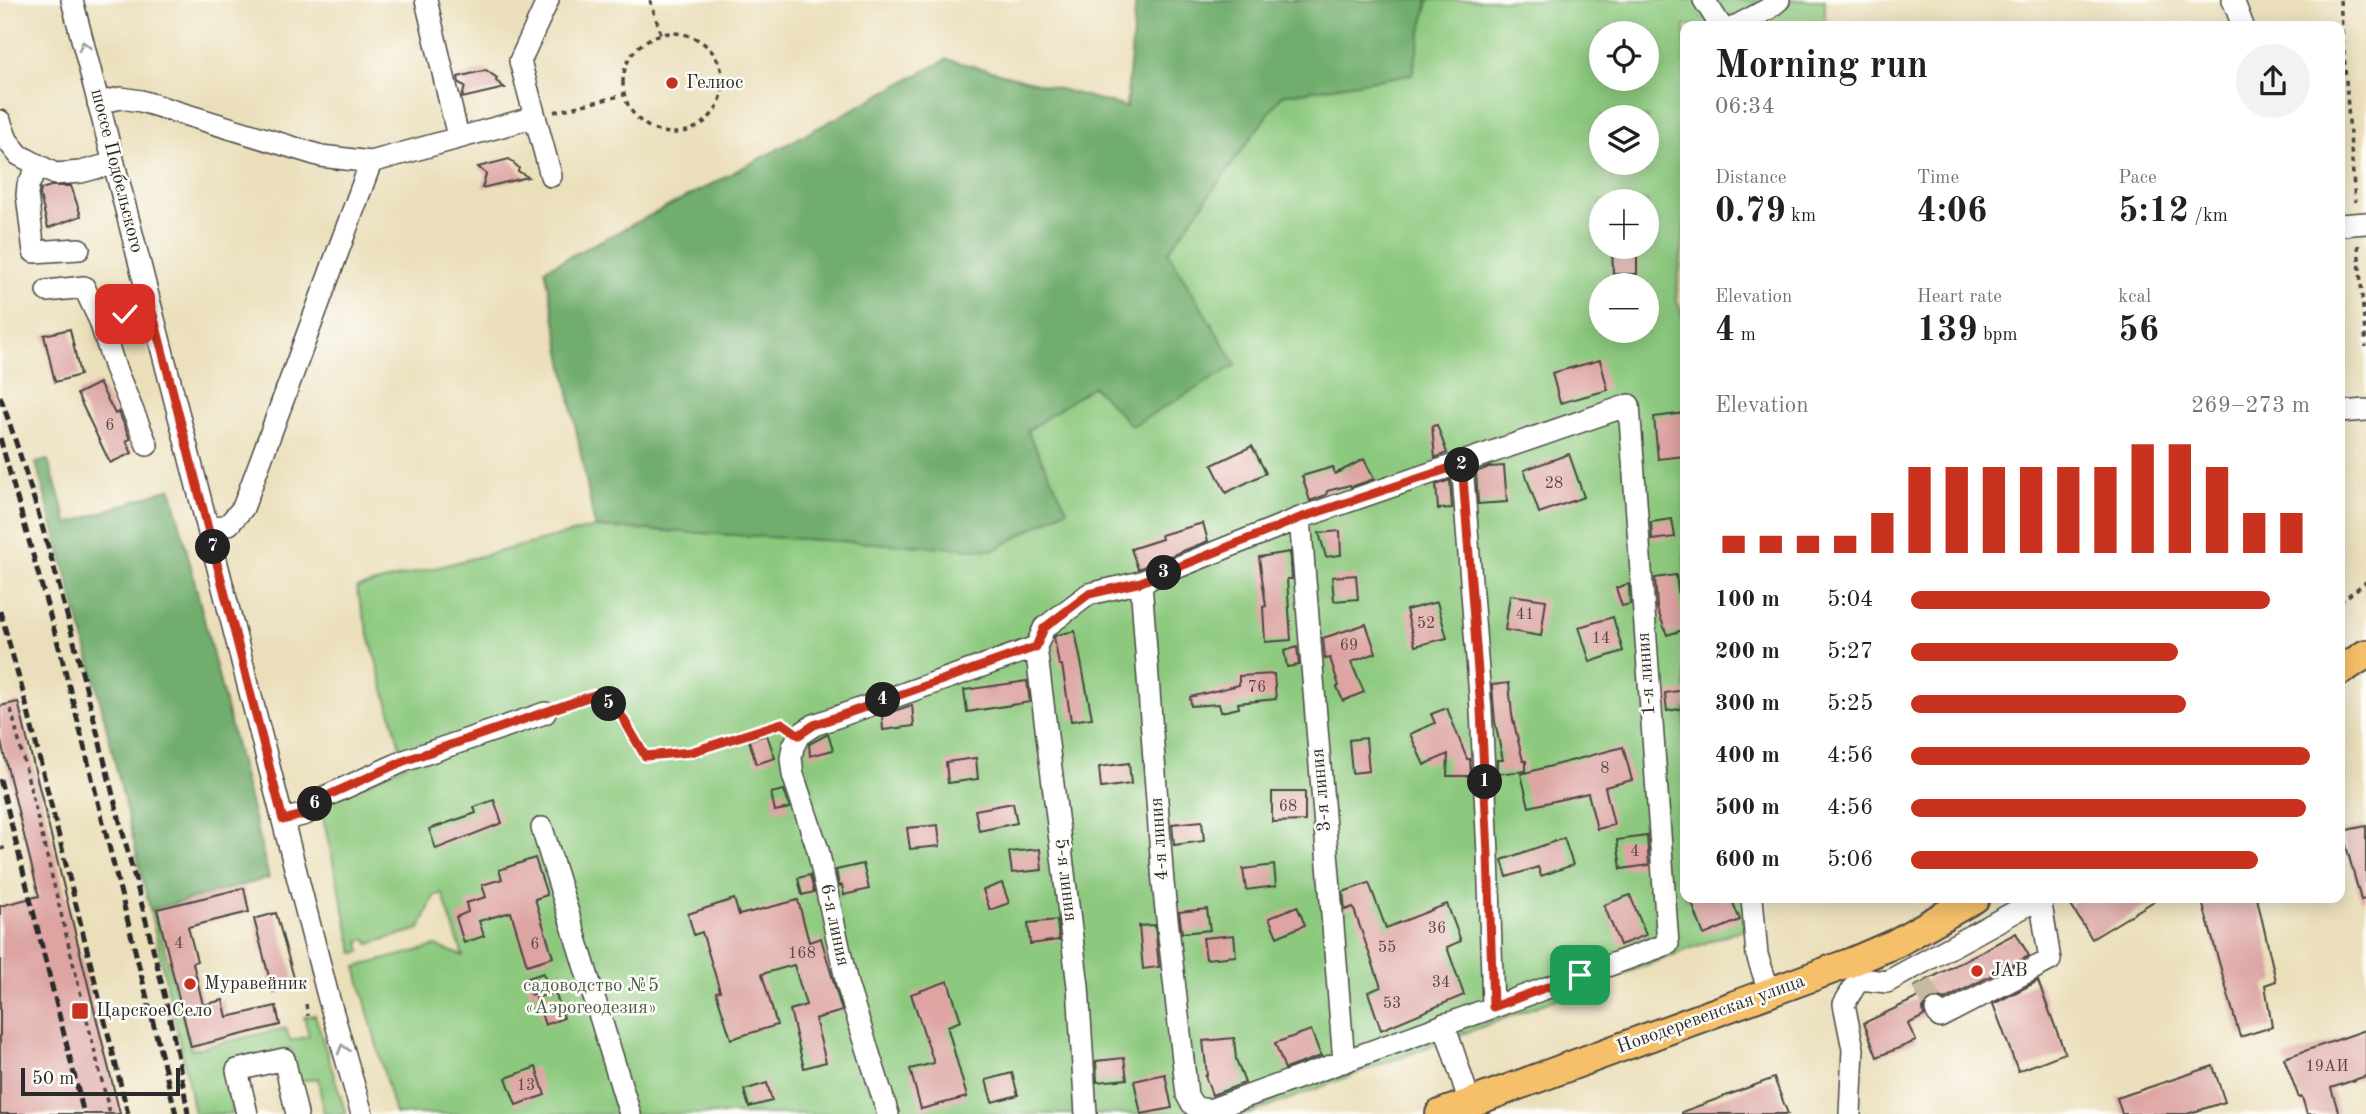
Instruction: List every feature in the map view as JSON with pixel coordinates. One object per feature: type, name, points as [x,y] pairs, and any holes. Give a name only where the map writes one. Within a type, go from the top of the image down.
[{"type":"main road","points":[[2345,668],[2366,654]]},
{"type":"main road","name":"Новодеревенская улица","points":[[1440,1114],[1483,1105],[1769,994],[1856,970],[1896,943],[1966,903]]},
{"type":"street","name":"шоссе Подбельского","points":[[72,0],[328,996],[362,1114]]},
{"type":"street","points":[[426,0],[458,137]]},
{"type":"street","points":[[548,0],[520,61],[551,176]]},
{"type":"street","points":[[1704,0],[1718,21]]},
{"type":"street","points":[[1745,21],[1779,0]]},
{"type":"street","points":[[2234,0],[2241,21]]},
{"type":"street","points":[[99,103],[121,98],[141,101],[321,156],[371,162],[535,117]]},
{"type":"street","points":[[0,121],[7,140],[19,155],[55,174],[81,172],[114,163]]},
{"type":"street","points":[[209,531],[229,524],[243,508],[371,162]]},
{"type":"street","points":[[39,166],[28,185],[27,195],[34,252],[79,249]]},
{"type":"street","points":[[47,291],[84,287],[100,321],[115,368],[154,444],[185,437]]},
{"type":"street","points":[[100,321],[151,307]]},
{"type":"street","name":"1-я линия","points":[[1462,464],[1629,405],[1668,944],[1493,1007]]},
{"type":"street","points":[[2345,412],[2366,410]]},
{"type":"street","points":[[799,735],[824,721],[1036,647],[1044,628],[1089,594],[1141,582],[1300,518],[1462,464],[1481,710],[1493,1007],[1344,1062]]},
{"type":"street","name":"3-я линия","points":[[1300,518],[1344,1062]]},
{"type":"street","name":"4-я линия","points":[[1141,582],[1163,883],[1186,1095],[1191,1105],[1200,1110],[1212,1109],[1344,1062]]},
{"type":"street","name":"5-я линия","points":[[1036,647],[1078,986],[1086,1114]]},
{"type":"street","points":[[283,820],[306,814],[320,799],[404,761],[545,713]]},
{"type":"street","name":"6-я линия","points":[[799,735],[791,758],[793,775],[818,850],[847,985],[888,1114]]},
{"type":"street","points":[[542,828],[630,1114]]},
{"type":"street","points":[[1752,903],[1757,955],[1769,994]]},
{"type":"street","points":[[1850,1114],[1853,1049],[1844,1004],[1856,970],[1887,982],[1918,975],[2031,903]]},
{"type":"street","points":[[1936,1010],[1940,1017],[2050,960],[2040,903]]},
{"type":"street","points":[[1444,1024],[1483,1105]]},
{"type":"street","points":[[247,1114],[237,1070],[284,1059],[297,1114]]},
{"type":"path","points":[[650,0],[661,34]]},
{"type":"path","points":[[2340,0],[2341,21]]},
{"type":"path","points":[[678,33],[695,37],[709,47],[718,61],[723,77],[723,94],[716,110],[705,122],[690,131],[674,134],[657,131],[642,123],[630,110],[624,95],[624,71],[634,50],[661,34],[678,33]]},
{"type":"path","points":[[2345,80],[2354,224],[2366,348]]},
{"type":"path","points":[[535,117],[624,95]]},
{"type":"path","points":[[2345,598],[2366,582]]},
{"type":"path","points":[[545,713],[594,695],[617,708],[645,756],[691,752],[782,723],[799,735]]},
{"type":"path","points":[[11,709],[110,1114]]},
{"type":"path","points":[[0,849],[8,848]]},
{"type":"path","points":[[306,1004],[308,1016]]},
{"type":"green space","points":[[1136,0],[1428,0],[1412,74],[1282,95],[1168,252],[1236,365],[1132,426],[1093,386],[1027,431],[1067,509],[994,550],[595,527],[545,269],[947,59],[1126,107]]},
{"type":"green space","name":"садоводство №5 «Аэрогеодезия»","points":[[1428,0],[1825,0],[1825,21],[1680,21],[1680,266],[1676,298],[1680,309],[1680,903],[1746,903],[1748,927],[1249,1114],[395,1114],[356,967],[436,946],[463,956],[442,893],[434,896],[420,929],[369,944],[367,939],[359,941],[361,952],[354,953],[320,805],[405,765],[356,588],[595,527],[994,550],[1066,510],[1027,431],[1093,385],[1236,365],[1167,252],[1282,95],[1412,74]]},
{"type":"green space","points":[[48,460],[68,524],[171,488],[269,878],[150,910],[95,679],[36,463]]},
{"type":"green space","points":[[154,909],[191,1050],[286,1028],[290,1041],[309,1036],[304,1017],[315,1015],[346,1114],[324,1114],[318,1078],[299,1081],[290,1048],[223,1066],[233,1114],[194,1114],[150,910]]},
{"type":"building","points":[[486,70],[505,88],[462,98],[465,86],[459,83],[458,77]]},
{"type":"building","points":[[509,159],[519,168],[518,171],[528,177],[482,188],[486,174],[478,167]]},
{"type":"building","points":[[71,186],[81,216],[48,228],[40,195],[41,189]]},
{"type":"building","points":[[1612,259],[1637,259],[1637,273],[1613,273]]},
{"type":"building","points":[[70,329],[80,375],[55,382],[44,335]]},
{"type":"building","points":[[1600,360],[1608,390],[1560,403],[1552,373]]},
{"type":"building","points":[[99,383],[115,414],[119,412],[130,439],[126,441],[132,453],[110,463],[77,394]]},
{"type":"building","points":[[1680,414],[1680,457],[1658,459],[1654,417]]},
{"type":"building","points":[[1437,425],[1447,453],[1435,458],[1432,426]]},
{"type":"building","points":[[1252,446],[1266,473],[1226,493],[1212,465]]},
{"type":"building","points":[[1569,454],[1584,497],[1539,513],[1524,470]]},
{"type":"building","points":[[1364,459],[1374,479],[1327,491],[1326,495],[1310,501],[1302,476],[1333,467],[1335,474]]},
{"type":"building","points":[[1504,466],[1507,502],[1478,504],[1476,472],[1489,467]]},
{"type":"building","points":[[1450,480],[1452,508],[1438,509],[1436,485]]},
{"type":"building","points":[[1672,519],[1675,537],[1652,540],[1651,522]]},
{"type":"building","points":[[1203,523],[1208,541],[1138,569],[1131,549],[1162,539],[1161,535]]},
{"type":"building","points":[[1340,531],[1341,555],[1326,557],[1319,533]]},
{"type":"building","points":[[1290,552],[1292,579],[1287,579],[1291,640],[1265,642],[1263,607],[1266,606],[1259,557]]},
{"type":"building","points":[[1356,575],[1358,599],[1334,601],[1332,577]]},
{"type":"building","points":[[1676,575],[1680,631],[1667,635],[1657,608],[1655,578]]},
{"type":"building","points":[[1629,584],[1630,604],[1622,606],[1616,588]]},
{"type":"building","points":[[1510,595],[1546,600],[1541,636],[1505,630]]},
{"type":"building","points":[[1437,602],[1447,638],[1415,646],[1406,610]]},
{"type":"building","points":[[1613,617],[1623,651],[1590,662],[1579,627]]},
{"type":"building","points":[[1366,624],[1376,653],[1351,662],[1364,692],[1343,701],[1330,658],[1325,659],[1323,638]]},
{"type":"building","points":[[1075,631],[1092,718],[1071,721],[1062,665],[1059,665],[1054,637]]},
{"type":"building","points":[[1297,647],[1299,665],[1287,667],[1284,651]]},
{"type":"building","points":[[1274,674],[1276,699],[1238,703],[1239,708],[1221,712],[1219,704],[1191,706],[1190,697],[1239,685],[1239,676]]},
{"type":"building","points":[[1027,681],[1030,702],[967,712],[964,690]]},
{"type":"building","points":[[1509,683],[1512,715],[1523,761],[1526,761],[1526,771],[1497,774],[1497,760],[1503,760],[1495,722],[1492,685]]},
{"type":"building","points":[[1680,691],[1680,709],[1667,711],[1665,693]]},
{"type":"building","points":[[18,702],[120,1114],[0,1114],[0,906],[39,896],[0,738],[0,706]]},
{"type":"building","points":[[912,705],[914,726],[883,730],[882,715]]},
{"type":"building","points":[[1447,708],[1467,759],[1470,759],[1471,776],[1447,776],[1448,754],[1424,765],[1410,734],[1435,723],[1431,714]]},
{"type":"building","points":[[828,734],[833,750],[810,756],[809,744]]},
{"type":"building","points":[[767,735],[775,758],[756,764],[749,740]]},
{"type":"building","points":[[1366,738],[1369,771],[1352,773],[1349,740]]},
{"type":"building","points":[[1623,747],[1632,780],[1605,787],[1614,825],[1597,829],[1588,793],[1529,807],[1521,774]]},
{"type":"building","points":[[976,758],[978,779],[948,783],[946,762]]},
{"type":"building","points":[[1129,763],[1131,784],[1101,788],[1099,767]]},
{"type":"building","points":[[784,790],[790,808],[775,811],[771,793]]},
{"type":"building","points":[[1272,792],[1305,792],[1305,821],[1272,822]]},
{"type":"building","points":[[494,800],[502,823],[436,849],[429,829],[476,813],[474,807]]},
{"type":"building","points":[[1013,803],[1017,823],[979,831],[975,810]]},
{"type":"building","points":[[1202,821],[1204,841],[1174,845],[1172,824]]},
{"type":"building","points":[[938,825],[940,846],[910,849],[907,828]]},
{"type":"building","points":[[2366,826],[2366,899],[2361,900],[2345,842],[2345,830]]},
{"type":"building","points":[[1647,836],[1649,865],[1621,869],[1617,840]]},
{"type":"building","points":[[1564,838],[1573,865],[1541,876],[1538,867],[1507,877],[1502,860]]},
{"type":"building","points":[[1040,849],[1042,870],[1012,873],[1009,852]]},
{"type":"building","points":[[535,858],[547,895],[535,899],[553,957],[527,965],[511,912],[479,921],[484,936],[464,943],[456,917],[468,912],[466,903],[486,897],[482,885],[502,879],[499,870]]},
{"type":"building","points":[[863,864],[869,889],[844,895],[836,870]]},
{"type":"building","points":[[1274,865],[1276,886],[1246,890],[1243,869]]},
{"type":"building","points":[[810,875],[814,892],[802,895],[798,878]]},
{"type":"building","points":[[1002,883],[1009,903],[990,910],[983,890]]},
{"type":"building","points":[[1369,883],[1386,928],[1447,904],[1461,941],[1447,947],[1464,995],[1381,1030],[1368,992],[1381,987],[1353,907],[1345,910],[1343,892]]},
{"type":"building","points":[[244,888],[249,912],[188,927],[197,961],[193,963],[203,1005],[223,1000],[227,1017],[276,1006],[280,1025],[191,1047],[157,909]]},
{"type":"building","points":[[1630,895],[1646,935],[1620,945],[1604,905]]},
{"type":"building","points":[[734,899],[739,915],[798,900],[809,942],[821,938],[842,1011],[815,1019],[826,1062],[804,1068],[790,1010],[806,1005],[794,965],[762,974],[777,1025],[731,1039],[716,992],[720,991],[702,932],[694,935],[688,914]]},
{"type":"building","points":[[1692,903],[1733,903],[1740,920],[1704,935]]},
{"type":"building","points":[[2072,903],[2151,903],[2092,939]]},
{"type":"building","points":[[2202,903],[2258,903],[2276,981],[2265,985],[2272,1027],[2240,1037]]},
{"type":"building","points":[[1297,906],[1305,925],[1277,937],[1269,918]]},
{"type":"building","points":[[1207,909],[1210,930],[1182,933],[1179,912]]},
{"type":"building","points":[[276,913],[296,985],[273,992],[254,919]]},
{"type":"building","points":[[1057,920],[1059,940],[1030,944],[1028,923]]},
{"type":"building","points":[[1155,925],[1159,967],[1143,969],[1139,926]]},
{"type":"building","name":"JAB","points":[[2016,933],[2029,956],[1944,1000],[1937,997],[1929,999],[1923,1009],[1924,1016],[1908,1024],[1916,1041],[1877,1057],[1864,1023],[1919,997],[1914,987]]},
{"type":"building","points":[[1234,935],[1236,956],[1206,959],[1203,938]]},
{"type":"building","points":[[543,973],[549,989],[531,995],[525,979]]},
{"type":"building","points":[[948,981],[961,1021],[948,1026],[948,1029],[967,1097],[921,1109],[910,1069],[934,1063],[911,994]]},
{"type":"building","points":[[2038,981],[2065,1053],[2018,1071],[1993,1004]]},
{"type":"building","points":[[555,992],[564,1018],[545,1025],[536,998]]},
{"type":"building","points":[[1311,1030],[1321,1056],[1285,1069],[1275,1043]]},
{"type":"building","points":[[2366,1030],[2366,1076],[2331,1088],[2339,1114],[2307,1114],[2284,1058]]},
{"type":"building","points":[[1234,1038],[1236,1059],[1245,1083],[1212,1095],[1205,1076],[1203,1041]]},
{"type":"building","points":[[1124,1058],[1127,1079],[1097,1082],[1096,1061]]},
{"type":"building","points":[[2213,1066],[2225,1102],[2187,1114],[2122,1114],[2117,1098]]},
{"type":"building","points":[[536,1067],[545,1095],[516,1105],[506,1078]]},
{"type":"building","points":[[1012,1073],[1018,1095],[992,1102],[986,1080]]},
{"type":"building","points":[[1165,1074],[1172,1108],[1141,1114],[1134,1081]]},
{"type":"building","points":[[1774,1078],[1788,1114],[1682,1114],[1682,1112]]},
{"type":"building","points":[[767,1083],[772,1101],[749,1107],[744,1090]]},
{"type":"tunnel","points":[[1922,983],[1936,1010]]},
{"type":"railway","points":[[0,396],[48,546],[75,647],[155,955],[188,1114]]},
{"type":"railway","points":[[0,438],[62,658],[176,1114]]},
{"type":"railway","points":[[0,611],[23,692],[128,1114]]},
{"type":"railway","points":[[0,779],[84,1114]]},
{"type":"place","name":"Гелиос","points":[[672,83]]},
{"type":"place","name":"JAB","points":[[1977,971]]},
{"type":"place","name":"Муравейник","points":[[190,984]]},
{"type":"place","name":"Царское Село","points":[[80,1011]]},
{"type":"route","points":[[125,314],[151,307],[283,820],[306,814],[320,799],[404,761],[594,695],[617,708],[645,756],[691,752],[782,723],[799,735],[814,725],[1036,647],[1044,628],[1089,594],[1141,582],[1300,518],[1462,464],[1481,710],[1493,1007],[1580,975]]}]
